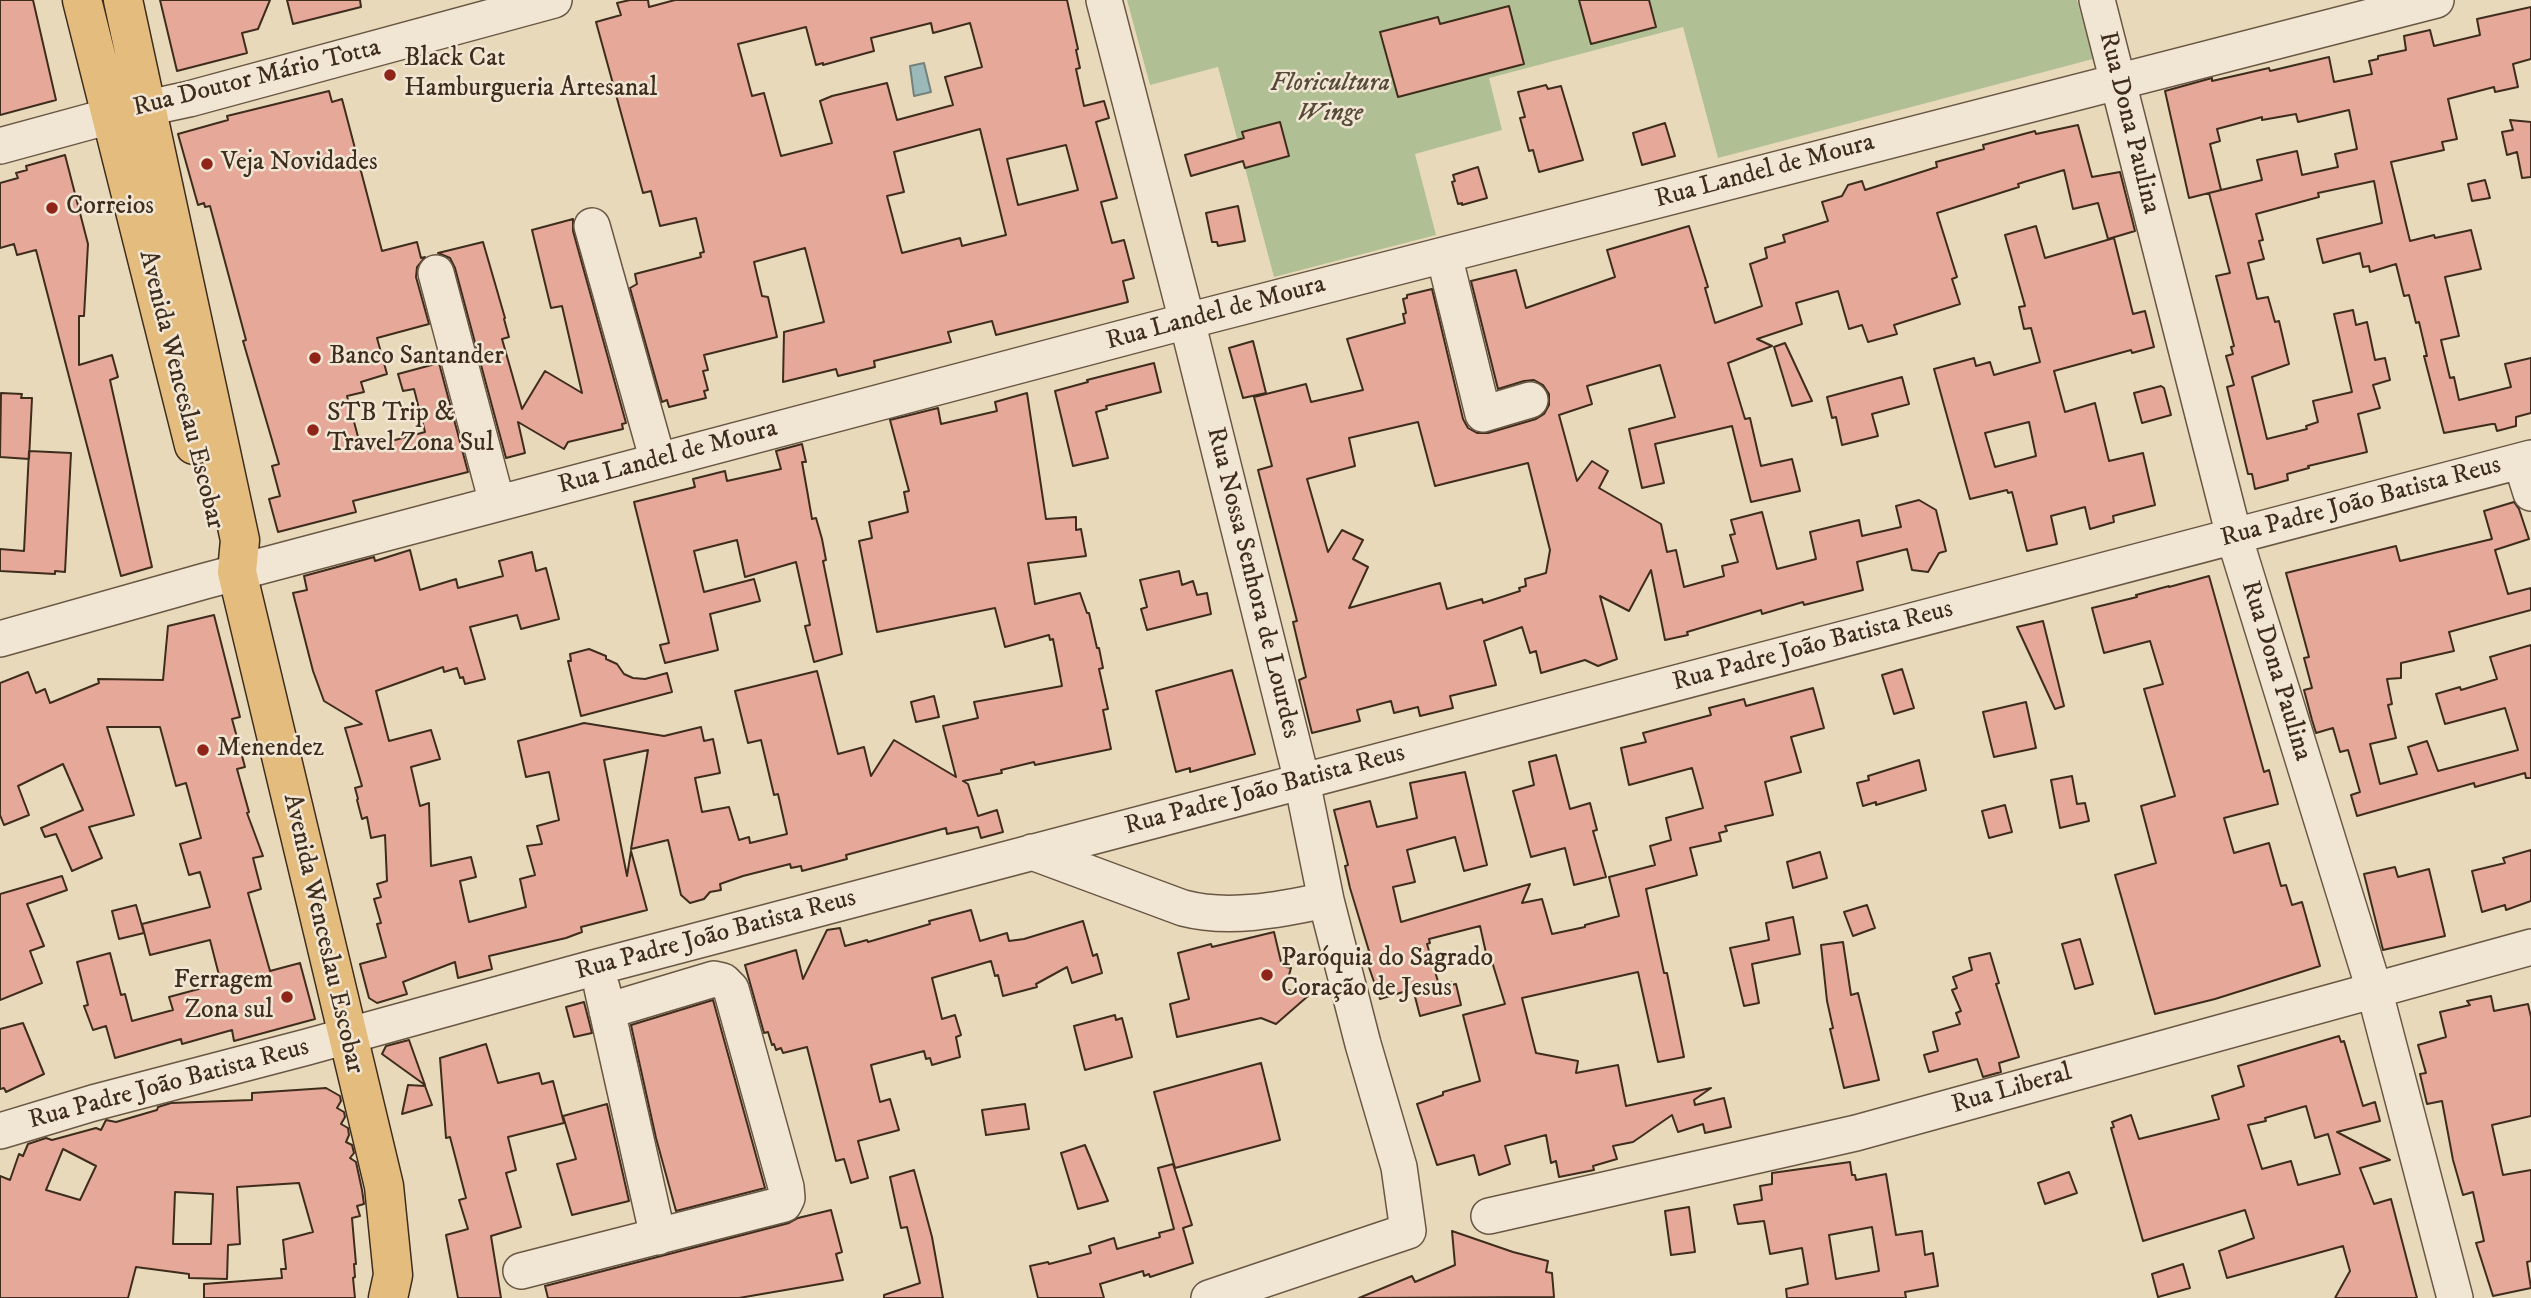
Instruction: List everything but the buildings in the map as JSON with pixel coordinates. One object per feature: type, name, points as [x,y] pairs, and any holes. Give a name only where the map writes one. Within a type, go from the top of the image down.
[{"type":"main road","name":"Avenida Wenceslau Escobar","points":[[82,0],[219,545],[237,572]]},
{"type":"main road","name":"Avenida Wenceslau Escobar","points":[[123,0],[240,540],[237,572],[346,1037],[384,1186],[393,1275],[388,1298]]},
{"type":"street","name":"Rua Doutor Mário Totta","points":[[0,146],[110,116],[189,99],[554,0]]},
{"type":"street","name":"Rua Nossa Senhora de Lourdes","points":[[1104,0],[1302,781],[1326,900],[1363,1044],[1399,1167],[1408,1231],[1209,1298]]},
{"type":"street","name":"Rua Dona Paulina","points":[[2097,0],[2234,536],[2374,989],[2455,1298]]},
{"type":"street","name":"Rua Landel de Moura","points":[[0,639],[237,572],[1187,321],[2436,0]]},
{"type":"street","points":[[593,226],[658,461]]},
{"type":"street","points":[[1444,255],[1483,414],[1530,400]]},
{"type":"street","points":[[436,273],[497,503]]},
{"type":"street","name":"Rua Padre João Batista Reus","points":[[0,1131],[93,1103],[346,1037],[597,967],[2234,536],[2528,470]]},
{"type":"street","points":[[1031,852],[1182,908],[1207,914],[1277,910],[1326,900]]},
{"type":"street","name":"Rua Liberal","points":[[1489,1216],[1856,1133],[2531,947]]},
{"type":"street","points":[[597,967],[658,1237]]},
{"type":"street","points":[[521,1271],[783,1204],[787,1198],[731,989],[723,981],[714,979],[607,1012]]},
{"type":"green space","name":"Floricultura Winge","points":[[1127,0],[2077,0],[2093,59],[1718,158],[1683,27],[1489,78],[1502,130],[1415,154],[1436,235],[1274,277],[1218,67],[1150,85]]},
{"type":"water","points":[[924,63],[931,92],[914,96],[910,66]]},
{"type":"place","name":"Black Cat Hamburgueria Artesanal","points":[[390,75]]},
{"type":"place","name":"Veja Novidades","points":[[207,164]]},
{"type":"place","name":"Correios","points":[[52,208]]},
{"type":"place","name":"Banco Santander","points":[[315,358]]},
{"type":"place","name":"STB Trip & Travel Zona Sul","points":[[313,430]]},
{"type":"place","name":"Menendez","points":[[203,750]]},
{"type":"place","name":"Paróquia do Sagrado Coração de Jesus","points":[[1267,975]]},
{"type":"place","name":"Ferragem Zona sul","points":[[287,997]]}]
